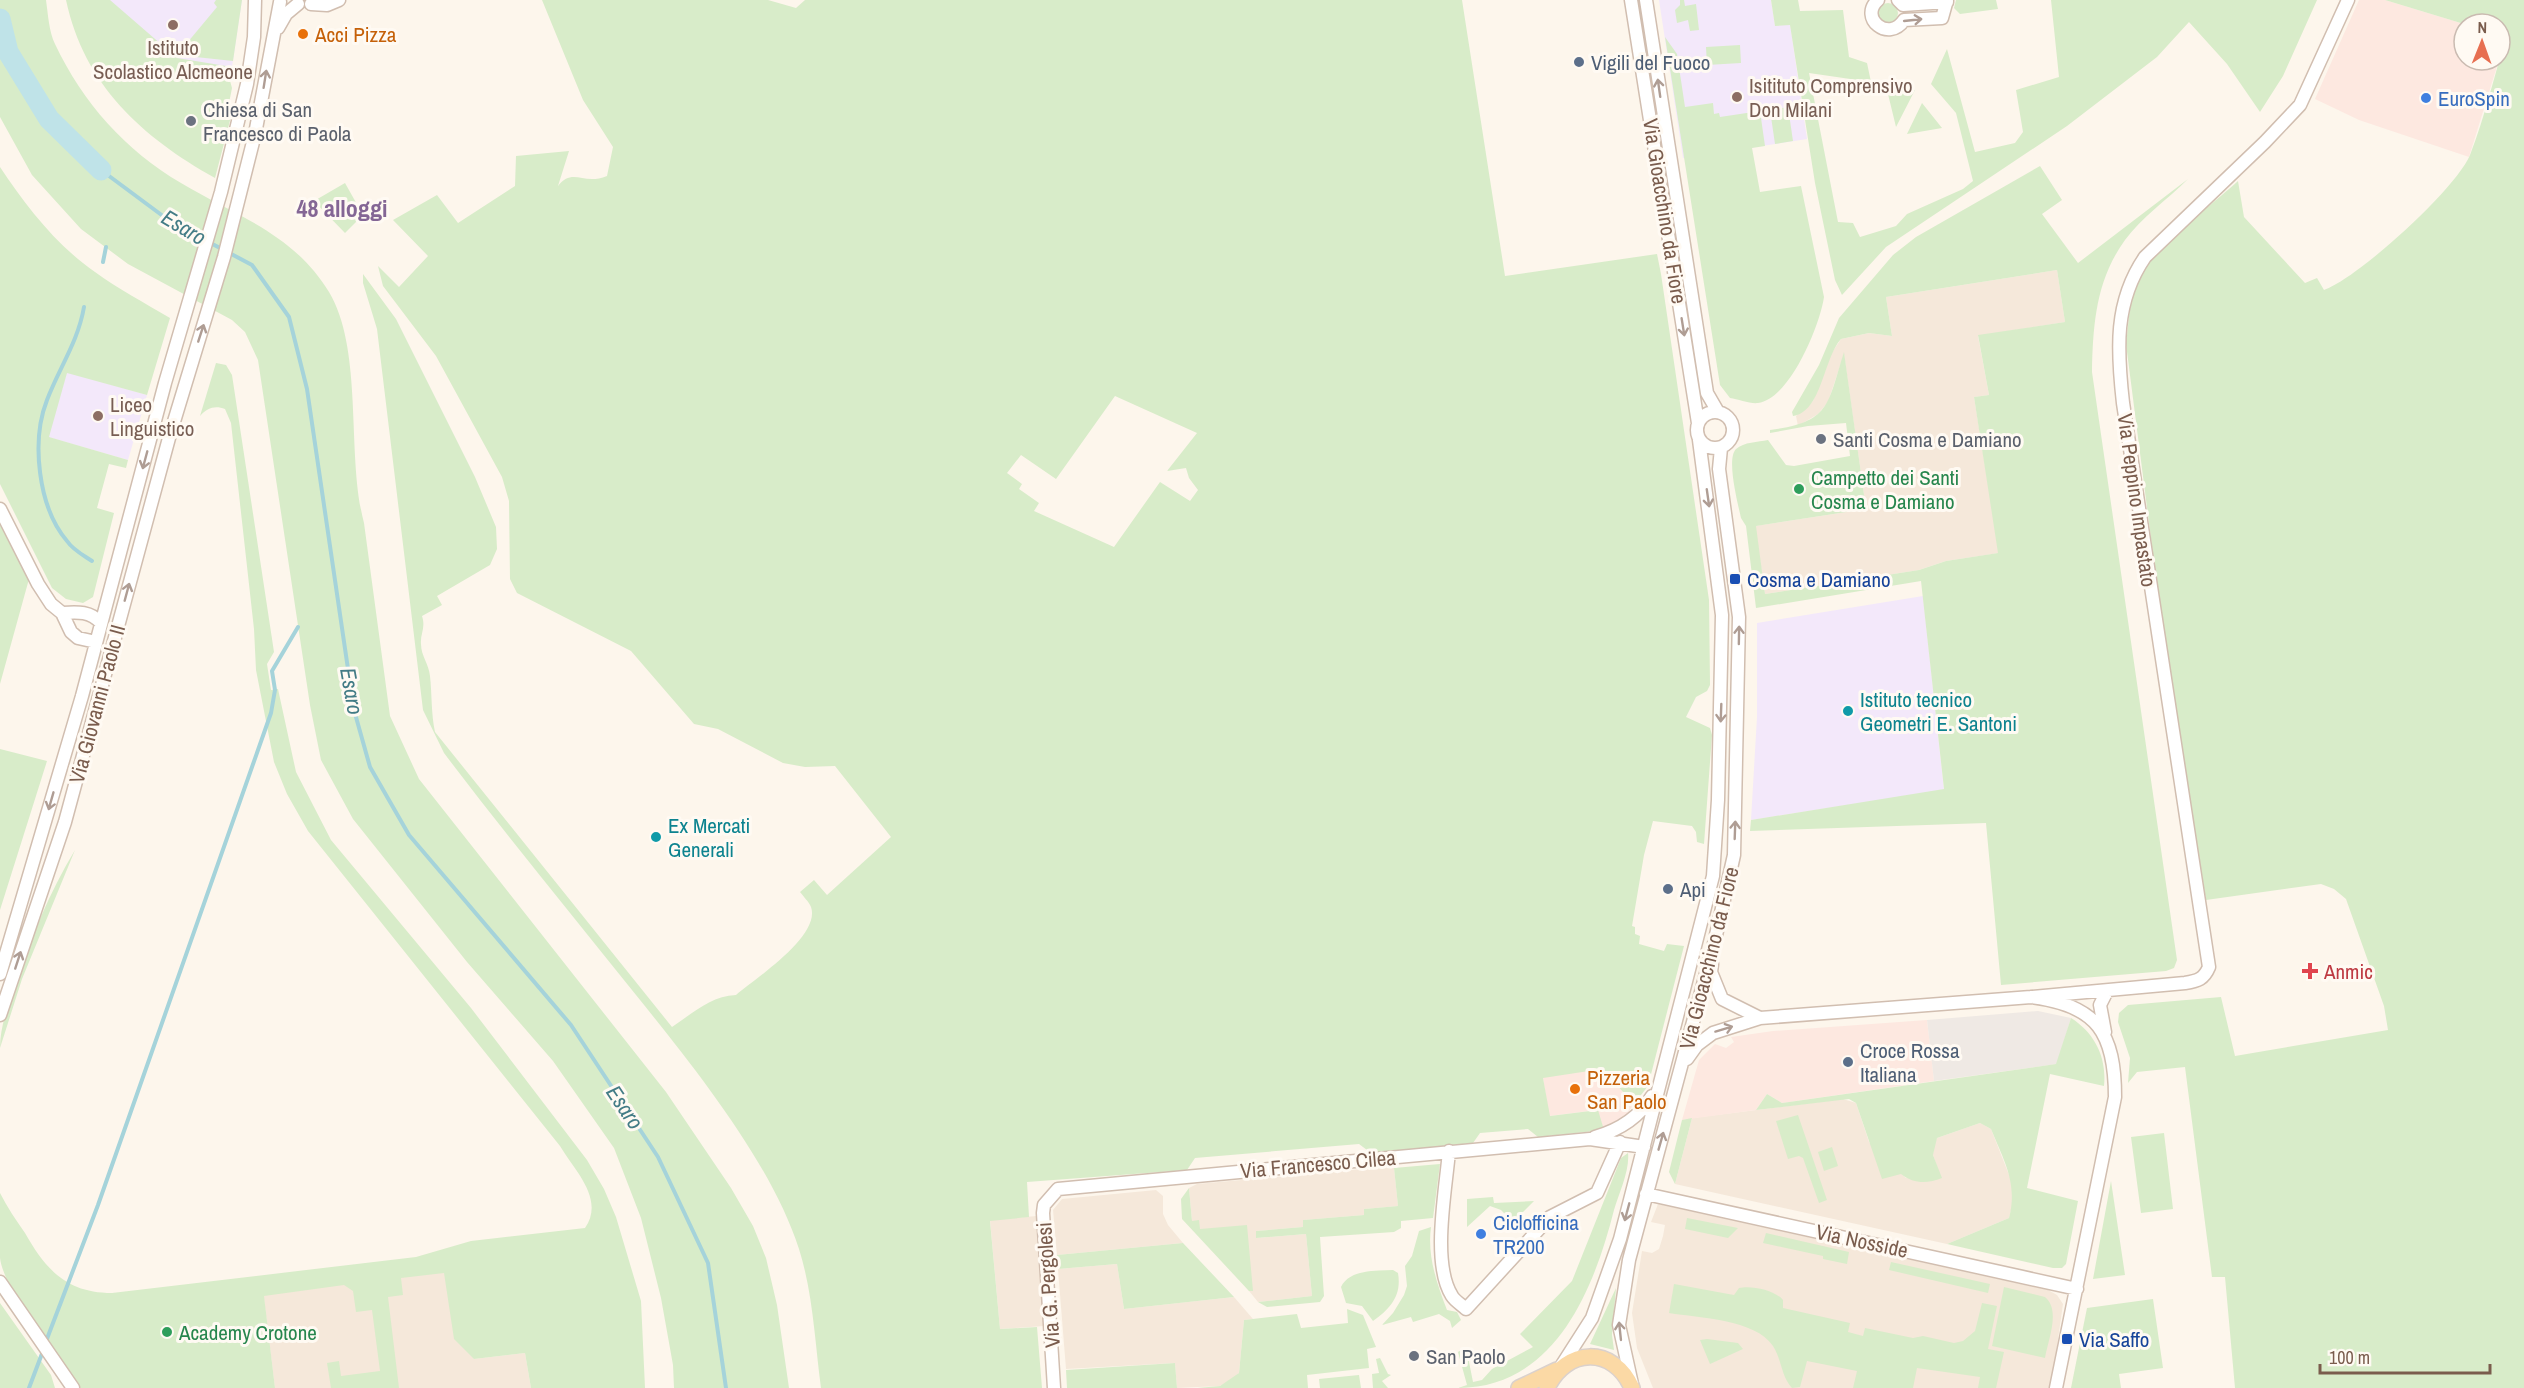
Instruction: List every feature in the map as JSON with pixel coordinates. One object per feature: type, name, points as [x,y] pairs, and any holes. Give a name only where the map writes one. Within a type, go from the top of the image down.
[{"type":"main road","points":[[1519,1388],[1543,1379],[1582,1357],[1595,1357],[1619,1368],[1632,1388]]},
{"type":"main road","points":[[1547,1388],[1559,1368]]},
{"type":"street","points":[[255,0],[259,6],[267,10],[275,8],[281,1]]},
{"type":"street","name":"Via Giovanni Paolo II","points":[[0,975],[99,633],[165,383],[206,251],[247,84],[254,37],[255,0]]},
{"type":"street","points":[[271,40],[296,2],[303,7],[312,2],[327,5],[339,0]]},
{"type":"street","name":"Via Gioacchino da Fiore","points":[[1631,0],[1698,423]]},
{"type":"street","name":"Via Gioacchino da Fiore","points":[[1646,0],[1707,393],[1718,412]]},
{"type":"street","points":[[1878,0],[1871,14],[1874,24],[1882,29],[1892,30],[1904,20],[1942,18],[1947,1],[1903,5],[1898,0]]},
{"type":"street","name":"Via Peppino Impastato","points":[[2031,997],[2199,981],[2205,976],[2209,967],[2123,403],[2118,340],[2123,300],[2133,275],[2145,256],[2265,142],[2300,105],[2348,0]]},
{"type":"street","points":[[271,40],[281,1]]},
{"type":"street","name":"Via Giovanni Paolo II","points":[[0,1015],[58,842],[184,389],[224,256],[244,177],[271,40]]},
{"type":"street","points":[[1718,412],[1728,418],[1733,429],[1730,441],[1721,448],[1709,448],[1699,440],[1698,423],[1706,414],[1718,412]]},
{"type":"street","name":"Via Gioacchino da Fiore","points":[[1559,1368],[1592,1318],[1620,1239],[1708,904],[1716,849],[1722,615],[1699,440]]},
{"type":"street","name":"Via Gioacchino da Fiore","points":[[1632,1388],[1619,1325],[1629,1260],[1714,944],[1734,855],[1739,617],[1719,470],[1721,448]]},
{"type":"street","points":[[0,509],[38,584],[51,604],[62,613],[71,632],[78,638],[99,633],[114,640]]},
{"type":"street","points":[[62,613],[86,613],[94,616],[99,633]]},
{"type":"street","points":[[1714,944],[1711,972],[1722,999],[1760,1018]]},
{"type":"street","points":[[2056,1388],[2115,1097],[2115,1063],[2099,1012],[2102,998],[2107,991]]},
{"type":"street","points":[[1676,1088],[1689,1056],[1697,1045],[1713,1033],[1760,1018],[2031,997],[2056,1000],[2077,1009],[2091,1018],[2106,1037]]},
{"type":"street","points":[[1590,1139],[1616,1130],[1633,1119],[1645,1107],[1659,1085]]},
{"type":"street","points":[[1590,1139],[1644,1147]]},
{"type":"street","name":"Via Francesco Cilea","points":[[1050,1197],[1058,1190],[1073,1187],[1590,1139]]},
{"type":"street","points":[[1449,1151],[1441,1234],[1443,1266],[1452,1296],[1466,1309],[1551,1217],[1597,1193],[1620,1142]]},
{"type":"street","name":"Via Nosside","points":[[1646,1194],[2077,1289]]},
{"type":"street","name":"Via G. Pergolesi","points":[[1050,1197],[1044,1205],[1043,1213],[1055,1384]]},
{"type":"street","points":[[0,1282],[73,1388]]},
{"type":"street","points":[[58,1365],[64,1388]]},
{"type":"shaded area","name":"Istituto Scolastico Alcmeone","points":[[98,0],[242,0],[232,67],[173,61]]},
{"type":"shaded area","name":"Isitituto Comprensivo Don Milani","points":[[1659,0],[1771,0],[1775,26],[1790,24],[1807,139],[1683,158]]},
{"type":"shaded area","points":[[2359,0],[2385,0],[2452,20],[2452,72],[2495,72],[2469,157],[2359,120],[2315,99]]},
{"type":"shaded area","points":[[2057,270],[2065,322],[1978,336],[1989,395],[1974,397],[1999,553],[1946,561],[1919,570],[1765,594],[1755,526],[1866,509],[1844,354],[1828,402],[1818,414],[1798,426],[1796,416],[1813,401],[1831,354],[1841,339],[1869,333],[1892,336],[1886,297]]},
{"type":"shaded area","name":"Liceo Linguistico","points":[[67,372],[147,395],[128,460],[48,437]]},
{"type":"shaded area","points":[[1923,596],[1944,790],[1751,820],[1757,717],[1757,623]]},
{"type":"shaded area","points":[[2038,1011],[2071,1018],[2057,1064],[1934,1081],[1927,1020]]},
{"type":"shaded area","points":[[1546,1017],[1602,1069],[1634,1104],[1622,1121],[1604,1130],[1597,1110],[1549,1116],[1543,1078]]},
{"type":"shaded area","points":[[1927,1020],[1934,1081],[1782,1103],[1767,1094],[1756,1110],[1682,1120],[1699,1060],[1715,1044],[1726,1048],[1734,1042],[1731,1037],[1773,1031]]},
{"type":"shaded area","points":[[1843,1099],[1856,1103],[1869,1142],[1906,1178],[1941,1178],[1933,1155],[1934,1142],[1937,1138],[1980,1123],[1991,1129],[2013,1185],[2014,1199],[2009,1218],[1947,1244],[1675,1184],[1692,1118]]},
{"type":"shaded area","points":[[1394,1168],[1398,1206],[1364,1209],[1364,1215],[1303,1220],[1303,1227],[1256,1231],[1257,1238],[1306,1234],[1312,1296],[1258,1302],[1192,1221],[1189,1188],[1197,1184]]},
{"type":"shaded area","points":[[1156,1190],[1163,1196],[1163,1214],[1168,1225],[1183,1243],[1057,1255],[1053,1210],[1062,1199]]},
{"type":"shaded area","points":[[1658,1204],[2048,1290],[2057,1295],[2063,1304],[2051,1388],[1653,1388],[1637,1348],[1632,1313],[1642,1251],[1652,1253],[1659,1249],[1663,1236],[1665,1225],[1651,1222]]},
{"type":"shaded area","points":[[1037,1216],[1044,1326],[1000,1329],[990,1220]]},
{"type":"shaded area","points":[[442,1262],[474,1359],[525,1353],[531,1388],[275,1388],[262,1283]]},
{"type":"shaded area","points":[[1117,1264],[1124,1309],[1234,1297],[1253,1319],[1244,1320],[1239,1373],[1220,1386],[1177,1388],[1175,1363],[1066,1369],[1058,1269]]},
{"type":"green space","points":[[0,0],[46,0],[55,44],[79,86],[107,123],[142,156],[161,170],[281,240],[315,272],[329,292],[340,316],[347,343],[359,496],[390,716],[419,779],[666,1092],[731,1188],[753,1226],[766,1258],[777,1305],[789,1388],[674,1388],[673,1365],[661,1298],[641,1218],[614,1148],[553,1061],[467,962],[353,819],[321,760],[310,705],[258,360],[245,332],[232,320],[128,264],[81,229],[32,175],[0,117]]},
{"type":"green space","points":[[66,0],[110,0],[177,58],[226,66],[232,88],[228,108],[233,109],[215,178],[163,145],[120,106],[102,83],[87,58]]},
{"type":"green space","points":[[216,0],[242,0],[233,61],[177,55],[217,7],[214,3]]},
{"type":"green space","points":[[542,0],[768,0],[796,8],[805,0],[1462,0],[1505,276],[1657,254],[1661,274],[1709,600],[1710,685],[1707,691],[1696,697],[1686,717],[1710,728],[1712,735],[1704,844],[1697,842],[1696,832],[1692,826],[1653,821],[1644,855],[1632,926],[1635,927],[1635,934],[1640,936],[1639,944],[1664,951],[1667,944],[1684,946],[1648,1086],[1634,1104],[1602,1069],[1543,1078],[1550,1116],[1598,1110],[1604,1130],[1538,1137],[1528,1129],[1480,1133],[1473,1143],[1371,1153],[1359,1144],[1195,1158],[1187,1170],[1027,1182],[1029,1217],[990,1221],[1000,1329],[1037,1327],[1042,1388],[821,1388],[811,1300],[804,1266],[786,1216],[770,1183],[728,1116],[682,1052],[444,753],[423,710],[377,329],[363,283],[363,274],[396,319],[475,477],[496,527],[497,549],[490,565],[437,596],[442,605],[422,616],[421,648],[431,683],[435,732],[672,1027],[718,998],[736,995],[785,956],[806,931],[811,918],[811,907],[800,892],[814,880],[827,895],[891,837],[835,766],[805,767],[783,763],[718,729],[694,724],[631,651],[517,593],[510,579],[509,501],[502,477],[436,356],[383,286],[378,266],[399,287],[428,256],[393,220],[437,195],[458,223],[515,186],[516,156],[569,151],[558,186],[569,178],[599,179],[607,176],[613,147],[583,100]],"holes":[[[1115,396],[1197,433],[1167,471],[1186,468],[1189,478],[1198,490],[1190,501],[1160,482],[1114,547],[1034,511],[1039,503],[1019,489],[1022,484],[1007,473],[1021,455],[1056,479]]]},
{"type":"green space","points":[[1680,0],[1684,0],[1685,6],[1696,4],[1699,30],[1690,31],[1688,20],[1677,23],[1675,10],[1680,5]]},
{"type":"green space","points":[[1771,0],[1798,0],[1800,11],[1843,10],[1849,57],[1867,63],[1871,82],[1809,73],[1838,222],[1853,223],[1860,237],[1896,226],[1907,214],[1963,189],[1973,181],[1956,113],[1931,84],[1947,49],[1975,152],[2015,143],[2023,132],[2016,90],[2059,77],[2051,0],[2317,0],[2283,76],[2260,112],[2227,64],[2189,22],[2157,57],[2067,126],[1886,247],[1842,295],[1835,280],[1815,183],[1790,25],[1775,26]]},
{"type":"green space","points":[[1956,0],[1996,0],[1998,9],[1960,14],[1954,8]]},
{"type":"green space","points":[[2385,0],[2524,0],[2524,1388],[2235,1388],[2225,1277],[2212,1277],[2185,1067],[2137,1072],[2128,1083],[2130,1058],[2118,1022],[2119,1013],[2128,1005],[2221,997],[2235,1056],[2388,1030],[2384,1006],[2346,899],[2334,889],[2321,884],[2206,900],[2162,624],[2126,344],[2130,311],[2133,294],[2144,268],[2168,243],[2238,181],[2244,217],[2305,283],[2317,278],[2324,290],[2359,269],[2404,231],[2446,189],[2470,155],[2496,72],[2512,72],[2512,12],[2452,12],[2452,20]]},
{"type":"green space","points":[[1888,3],[1895,6],[1898,13],[1895,20],[1888,23],[1881,20],[1878,13],[1881,6]]},
{"type":"green space","points":[[1665,37],[1677,54],[1685,107],[1713,103],[1714,114],[1719,113],[1720,117],[1760,111],[1765,146],[1752,148],[1760,192],[1801,186],[1824,297],[1810,342],[1802,359],[1781,389],[1770,398],[1758,403],[1730,398],[1720,385]]},
{"type":"green space","points":[[1740,45],[1741,63],[1707,65],[1706,47]]},
{"type":"green space","points":[[1915,90],[1896,127],[1888,94]]},
{"type":"green space","points":[[1922,103],[1942,128],[1907,134]]},
{"type":"green space","points":[[1788,107],[1793,141],[1775,144],[1770,110]]},
{"type":"green space","points":[[2040,166],[2062,200],[2042,214],[2078,263],[2188,179],[2139,224],[2115,255],[2098,303],[2092,372],[2177,960],[2174,968],[2166,971],[2001,985],[1986,823],[1750,831],[1751,820],[1944,789],[1921,581],[1756,608],[1746,526],[1741,518],[1732,462],[1733,454],[1739,447],[1768,440],[1786,465],[1794,466],[1850,456],[1846,423],[1808,426],[1770,433],[1770,430],[1805,422],[1824,408],[1844,352],[1866,509],[1756,526],[1765,594],[1919,570],[1946,561],[1998,553],[1974,397],[1989,395],[1978,335],[2065,322],[2057,270],[1886,297],[1892,336],[1869,333],[1841,339],[1810,405],[1803,412],[1793,416],[1792,412],[1819,365],[1839,318],[1893,255],[1916,237]]},
{"type":"green space","points":[[0,167],[31,210],[67,250],[122,290],[170,318],[147,395],[67,373],[49,437],[128,460],[126,468],[109,464],[97,508],[114,513],[93,597],[83,603],[66,599],[52,588],[0,484]]},
{"type":"green space","points":[[345,183],[363,215],[345,233],[314,201]]},
{"type":"green space","points":[[216,363],[226,365],[232,375],[274,652],[267,664],[271,690],[278,689],[296,772],[331,840],[471,1008],[587,1160],[604,1189],[616,1217],[641,1301],[645,1388],[531,1388],[525,1353],[474,1359],[454,1339],[444,1273],[401,1278],[403,1295],[388,1297],[399,1388],[331,1388],[327,1363],[339,1361],[341,1376],[380,1371],[372,1310],[356,1312],[353,1291],[344,1285],[264,1296],[275,1388],[80,1388],[34,1325],[4,1272],[0,1258],[0,1193],[41,1258],[60,1277],[82,1289],[112,1293],[416,1257],[471,1241],[585,1228],[590,1217],[592,1206],[586,1186],[560,1146],[308,831],[287,794],[274,762],[256,670],[254,629],[231,423],[225,409],[218,407],[205,411],[200,416]]},
{"type":"green space","points":[[0,521],[29,579],[0,684]]},
{"type":"green space","points":[[0,749],[47,761],[0,910]]},
{"type":"green space","points":[[75,850],[22,979],[0,1048],[5,1016],[27,950],[49,899]]},
{"type":"green space","points":[[2071,1018],[2087,1031],[2098,1047],[2103,1066],[2104,1086],[2050,1074],[2027,1188],[2078,1201],[2066,1264],[2062,1268],[2053,1268],[1947,1244],[2009,1218],[2012,1194],[2005,1162],[1991,1129],[1980,1123],[1937,1138],[1933,1155],[1942,1178],[1921,1182],[1911,1180],[1901,1174],[1882,1179],[1856,1103],[1849,1099],[1756,1110],[1767,1094],[1782,1103],[2056,1064]]},
{"type":"green space","points":[[1798,1115],[1827,1200],[1819,1203],[1803,1158],[1799,1156],[1788,1159],[1776,1121]]},
{"type":"green space","points":[[1692,1118],[1675,1184],[1669,1172],[1682,1120]]},
{"type":"green space","points":[[2164,1133],[2173,1209],[2141,1213],[2131,1137]]},
{"type":"green space","points":[[1832,1147],[1838,1166],[1824,1171],[1818,1152]]},
{"type":"green space","points":[[1628,1153],[1626,1174],[1595,1271],[1565,1329],[1545,1353],[1520,1371],[1492,1384],[1458,1388],[1467,1385],[1458,1352],[1466,1347],[1473,1382],[1482,1380],[1492,1369],[1533,1347],[1520,1334],[1572,1281],[1621,1158]]},
{"type":"green space","points":[[1440,1164],[1433,1218],[1401,1221],[1401,1228],[1394,1232],[1320,1237],[1324,1296],[1320,1302],[1267,1307],[1258,1302],[1312,1296],[1306,1234],[1256,1238],[1256,1231],[1303,1227],[1303,1220],[1364,1215],[1364,1209],[1398,1206],[1394,1168]]},
{"type":"green space","points":[[2111,1181],[2125,1275],[2093,1279]]},
{"type":"green space","points":[[1189,1188],[1192,1221],[1199,1220],[1200,1229],[1247,1225],[1253,1291],[1249,1291],[1182,1219],[1181,1199]]},
{"type":"green space","points":[[1493,1197],[1494,1203],[1534,1201],[1513,1222],[1501,1210],[1490,1206],[1467,1227],[1467,1199]]},
{"type":"green space","points":[[1687,1218],[1738,1228],[1728,1238],[1685,1229]]},
{"type":"green space","points":[[1431,1227],[1430,1249],[1440,1290],[1447,1310],[1457,1312],[1461,1320],[1452,1328],[1450,1321],[1439,1314],[1413,1322],[1411,1317],[1382,1325],[1404,1295],[1407,1286],[1405,1266],[1412,1256],[1419,1231]]},
{"type":"green space","points":[[1766,1233],[1849,1252],[1847,1264],[1823,1259],[1823,1256],[1763,1243]]},
{"type":"green space","points":[[1183,1243],[1234,1297],[1124,1309],[1117,1264],[1058,1269],[1057,1255]]},
{"type":"green space","points":[[1891,1262],[1990,1284],[1988,1293],[1889,1270]]},
{"type":"green space","points":[[1393,1270],[1398,1273],[1399,1281],[1396,1295],[1385,1312],[1373,1321],[1362,1306],[1346,1303],[1341,1287],[1350,1277],[1364,1272]]},
{"type":"green space","points":[[1674,1284],[1734,1295],[1739,1288],[1762,1289],[1779,1296],[1783,1300],[1783,1308],[1850,1323],[1848,1332],[1863,1336],[1865,1328],[1913,1338],[1923,1336],[1954,1343],[1963,1341],[1975,1331],[1982,1303],[1997,1306],[1988,1349],[2004,1352],[1996,1388],[1978,1388],[1980,1377],[1917,1368],[1913,1388],[1853,1388],[1857,1371],[1807,1361],[1800,1387],[1792,1388],[1773,1346],[1765,1337],[1753,1330],[1726,1321],[1669,1313]]},
{"type":"green space","points":[[2004,1287],[2045,1297],[2050,1303],[2053,1317],[2045,1358],[1992,1346]]},
{"type":"green space","points":[[1616,1288],[1612,1335],[1614,1350],[1590,1344]]},
{"type":"green space","points":[[2153,1299],[2163,1368],[2119,1374],[2121,1388],[2071,1388],[2087,1308]]},
{"type":"green space","points":[[0,1303],[51,1375],[55,1388],[0,1388]]},
{"type":"green space","points":[[1347,1309],[1363,1315],[1376,1347],[1367,1349],[1369,1368],[1307,1375],[1308,1388],[1197,1388],[1220,1386],[1239,1373],[1244,1320],[1297,1314],[1301,1328],[1348,1323]]},
{"type":"green space","points":[[1700,1340],[1738,1343],[1743,1349],[1710,1364]]},
{"type":"green space","points":[[1380,1358],[1388,1374],[1391,1375],[1382,1381],[1388,1388],[1373,1388],[1372,1374],[1379,1373],[1376,1359]]},
{"type":"green space","points":[[1175,1363],[1177,1388],[1067,1388],[1066,1370]]},
{"type":"green space","points":[[1359,1375],[1361,1388],[1320,1388],[1319,1379]]},
{"type":"waterway","name":"Esaro","points":[[0,19],[8,52],[49,119],[101,170]]},
{"type":"waterway","name":"Esaro","points":[[101,170],[171,222],[252,265],[289,317],[307,389],[354,710],[370,767],[409,835],[571,1025],[658,1157],[708,1263],[726,1388]]},
{"type":"waterway","points":[[103,262],[106,247]]},
{"type":"waterway","points":[[84,307],[73,343],[42,416],[39,454],[44,492],[57,527],[72,547],[92,561]]},
{"type":"waterway","points":[[45,1344],[98,1205],[271,713],[275,690],[272,671],[298,627]]},
{"type":"waterway","points":[[29,1388],[43,1351]]},
{"type":"place","name":"Istituto Scolastico Alcmeone","points":[[173,25]]},
{"type":"place","name":"Acci Pizza","points":[[303,34]]},
{"type":"place","name":"Vigili del Fuoco","points":[[1579,62]]},
{"type":"place","name":"Isitituto Comprensivo Don Milani","points":[[1737,97]]},
{"type":"place","name":"EuroSpin","points":[[2426,98]]},
{"type":"place","name":"Chiesa di San Francesco di Paola","points":[[191,121]]},
{"type":"place","name":"Liceo Linguistico","points":[[98,416]]},
{"type":"place","name":"Santi Cosma e Damiano","points":[[1821,439]]},
{"type":"place","name":"Campetto dei Santi Cosma e Damiano","points":[[1799,489]]},
{"type":"place","name":"Cosma e Damiano","points":[[1735,579]]},
{"type":"place","name":"Istituto tecnico Geometri E. Santoni","points":[[1848,711]]},
{"type":"place","name":"Ex Mercati Generali","points":[[656,837]]},
{"type":"place","name":"Api","points":[[1668,889]]},
{"type":"place","name":"Anmic","points":[[2310,971]]},
{"type":"place","name":"Croce Rossa Italiana","points":[[1848,1062]]},
{"type":"place","name":"Pizzeria San Paolo","points":[[1575,1089]]},
{"type":"place","name":"Ciclofficina TR200","points":[[1481,1234]]},
{"type":"place","name":"Academy Crotone","points":[[167,1332]]},
{"type":"place","name":"Via Saffo","points":[[2067,1339]]},
{"type":"place","name":"San Paolo","points":[[1414,1356]]},
{"type":"district","name":"48 alloggi","points":[[342,208]]}]
